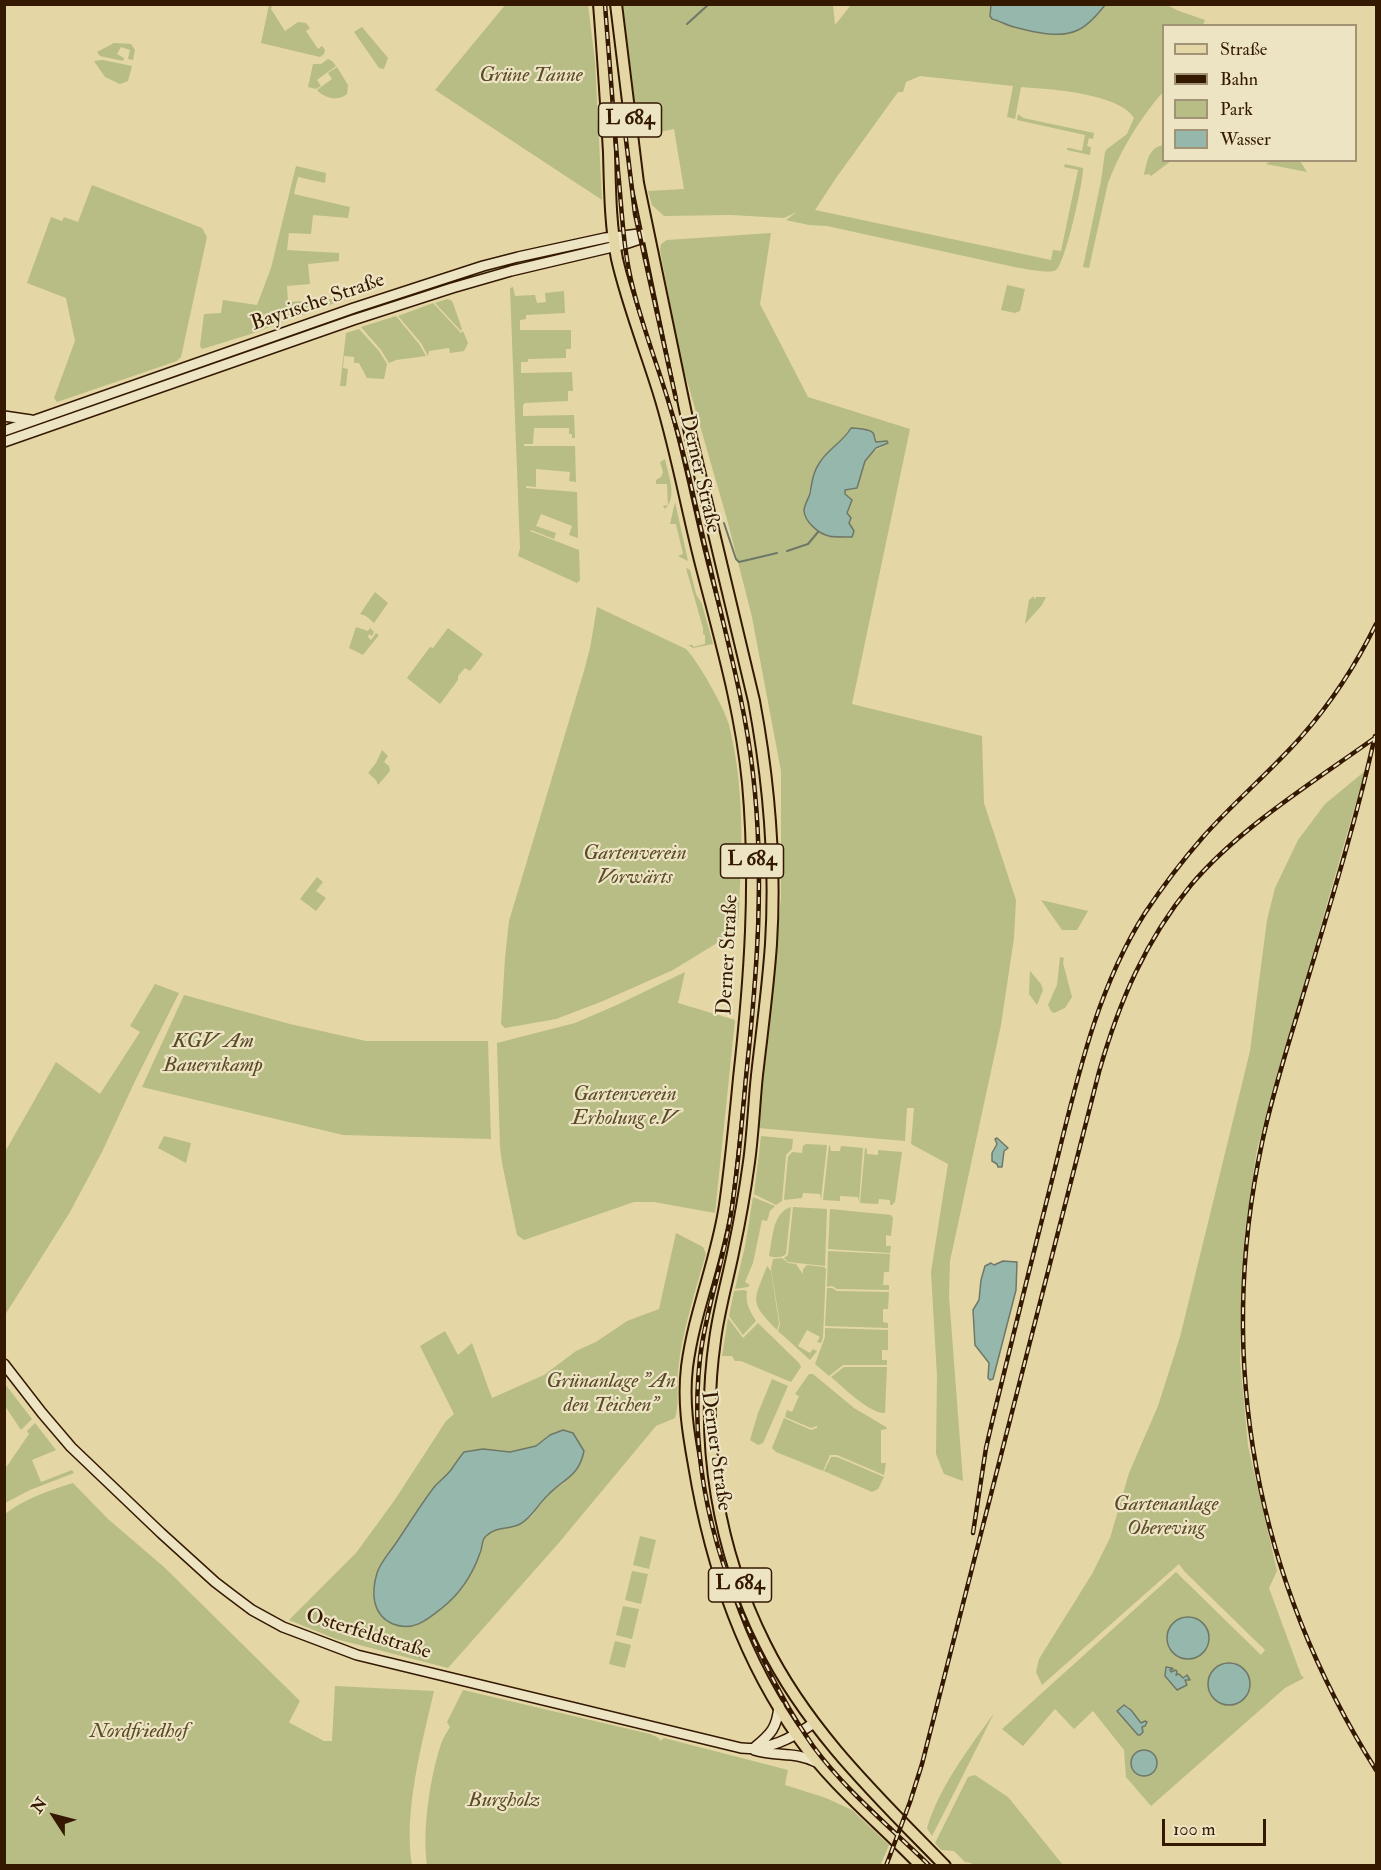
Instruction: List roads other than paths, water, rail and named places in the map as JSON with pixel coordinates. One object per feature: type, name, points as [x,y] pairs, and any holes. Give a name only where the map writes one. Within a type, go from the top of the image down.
[{"type":"main road","name":"Derner Straße","points":[[598,4],[605,78],[614,242],[625,290],[661,399],[732,687],[747,778],[753,864],[746,1018],[724,1212],[690,1348],[686,1379],[687,1426],[696,1479],[718,1572],[742,1636],[778,1706],[817,1762],[843,1791],[921,1866]]},
{"type":"main road","name":"Derner Straße","points":[[616,4],[634,158],[687,422],[754,701],[765,773],[771,843],[772,902],[769,970],[750,1158],[714,1340],[710,1405],[712,1468],[724,1534],[736,1576],[747,1605],[776,1665],[814,1723],[866,1783],[945,1866]]},
{"type":"street","name":"Bayrische Straße","points":[[4,442],[353,320],[452,288],[639,234],[649,236]]},
{"type":"street","name":"Bayrische Straße","points":[[4,431],[354,308],[483,266],[560,247],[614,242]]},
{"type":"street","points":[[4,416],[33,421]]},
{"type":"street","name":"Osterfeldstraße","points":[[4,1364],[71,1446],[161,1533],[222,1587],[252,1610],[282,1627],[366,1658],[710,1741],[752,1749],[771,1746],[814,1723]]},
{"type":"street","points":[[778,1706],[778,1717],[774,1729],[752,1749],[766,1754],[800,1755],[817,1762]]},
{"type":"water","points":[[991,4],[1105,5],[1082,28],[1071,33],[1055,34],[1021,29],[992,19]]},
{"type":"water","points":[[851,428],[869,431],[873,433],[876,442],[887,441],[888,443],[876,448],[865,461],[857,488],[845,490],[845,494],[852,500],[847,513],[851,518],[849,523],[854,531],[852,537],[830,536],[813,527],[804,509],[814,473],[823,457]]},
{"type":"water","points":[[997,1138],[1008,1148],[1004,1151],[1002,1167],[998,1167],[992,1161]]},
{"type":"water","points":[[1003,1261],[1017,1262],[1016,1290],[993,1379],[990,1380],[988,1378],[989,1363],[975,1345],[973,1310],[979,1300],[985,1266]]},
{"type":"water","points":[[563,1430],[573,1433],[584,1451],[582,1460],[570,1477],[544,1499],[524,1521],[516,1526],[494,1531],[484,1538],[481,1551],[465,1583],[449,1602],[431,1617],[419,1624],[407,1627],[386,1620],[377,1609],[374,1596],[375,1581],[380,1565],[435,1486],[464,1452],[483,1449],[510,1452],[536,1446],[550,1435]]},
{"type":"water","points":[[1188,1617],[1203,1623],[1209,1638],[1203,1653],[1188,1659],[1173,1653],[1167,1638],[1173,1623]]},
{"type":"water","points":[[1229,1663],[1244,1669],[1250,1684],[1244,1699],[1229,1705],[1214,1699],[1208,1684],[1214,1669]]},
{"type":"water","points":[[1166,1667],[1173,1669],[1170,1670],[1171,1672],[1176,1670],[1176,1675],[1179,1674],[1183,1678],[1187,1675],[1190,1680],[1185,1680],[1187,1685],[1177,1690],[1165,1676]]},
{"type":"water","points":[[1124,1705],[1141,1723],[1147,1722],[1142,1727],[1143,1732],[1140,1735],[1117,1711]]},
{"type":"water","points":[[1144,1750],[1153,1754],[1157,1763],[1153,1772],[1144,1776],[1135,1772],[1131,1763],[1135,1754]]},
{"type":"waterway","points":[[687,24],[709,4]]},
{"type":"waterway","points":[[724,523],[739,562],[777,553]]},
{"type":"waterway","points":[[787,551],[808,544],[818,532]]},
{"type":"railway","points":[[605,4],[622,215],[630,274],[641,319],[682,448],[728,641],[745,720],[757,812],[758,926],[740,1146],[731,1214],[700,1358],[697,1398],[702,1476],[719,1552],[732,1589],[769,1672],[799,1725],[840,1778],[930,1866]]},
{"type":"railway","points":[[622,107],[635,214],[676,399]]},
{"type":"railway","points":[[973,1533],[986,1448],[1071,1102],[1090,1036],[1113,973],[1145,913],[1173,874],[1215,824],[1301,737],[1323,711],[1360,654],[1376,624]]},
{"type":"railway","points":[[1375,736],[1350,837],[1266,1125],[1248,1225],[1243,1307],[1246,1388],[1256,1468],[1275,1546],[1301,1623],[1335,1698],[1376,1770]]},
{"type":"railway","points":[[886,1866],[922,1764],[1099,1072],[1115,1021],[1135,973],[1175,906],[1211,864],[1255,824],[1376,737]]},
{"type":"park label","name":"Grüne Tanne","points":[[531,76]]},
{"type":"park label","name":"Gartenverein Vorwärts","points":[[635,866]]},
{"type":"park label","name":"KGV Am Bauernkamp","points":[[213,1054]]},
{"type":"park label","name":"Gartenverein Erholung e.V","points":[[625,1107]]},
{"type":"park label","name":"Grünanlage \"An den Teichen\"","points":[[611,1394]]},
{"type":"park label","name":"Gartenanlage Obereving","points":[[1166,1517]]},
{"type":"park label","name":"Nordfriedhof","points":[[139,1732]]},
{"type":"park label","name":"Burgholz","points":[[504,1801]]}]
